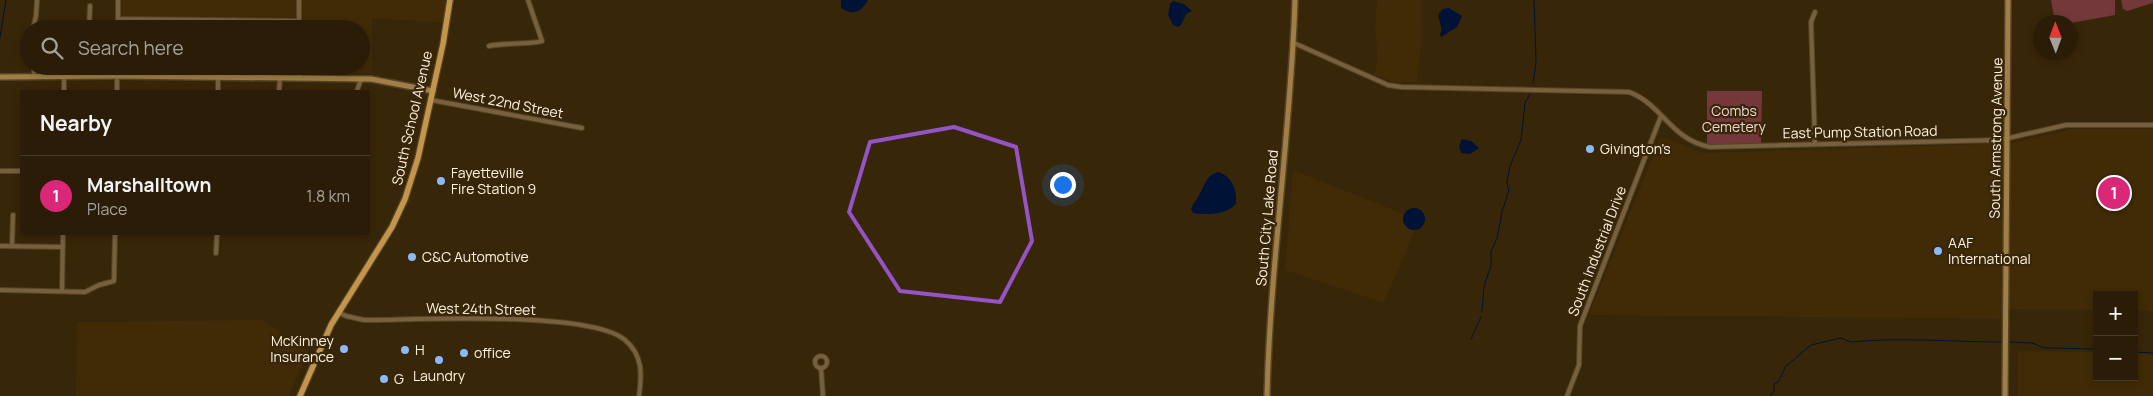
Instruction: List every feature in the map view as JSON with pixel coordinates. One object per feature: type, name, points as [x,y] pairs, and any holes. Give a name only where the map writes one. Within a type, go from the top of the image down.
[{"type":"main road","name":"South School Avenue","points":[[300,396],[338,312],[392,227],[406,199],[431,100],[450,0]]},
{"type":"street","points":[[35,20],[37,0]]},
{"type":"street","points":[[118,0],[118,19],[232,20],[299,20],[299,0]]},
{"type":"street","points":[[489,46],[513,42],[536,44],[542,41],[528,0]]},
{"type":"street","name":"South City Lake Road","points":[[1267,396],[1272,284],[1294,43],[1294,0]]},
{"type":"street","name":"South Armstrong Avenue","points":[[2005,396],[2008,0]]},
{"type":"street","points":[[89,20],[90,6]]},
{"type":"street","points":[[1815,12],[1811,22],[1815,144]]},
{"type":"street","name":"East Pump Station Road","points":[[1294,43],[1388,85],[1401,87],[1623,91],[1638,95],[1686,139],[1698,145],[1710,147],[2007,138],[2066,125],[2153,125]]},
{"type":"street","points":[[64,76],[64,90]]},
{"type":"street","points":[[1,77],[117,76],[361,79],[388,81],[432,91]]},
{"type":"street","points":[[116,90],[117,76]]},
{"type":"street","points":[[218,78],[218,90]]},
{"type":"street","points":[[279,90],[280,78]]},
{"type":"street","points":[[357,90],[361,79]]},
{"type":"street","name":"West 22nd Street","points":[[431,100],[582,128]]},
{"type":"street","name":"South Industrial Drive","points":[[1567,396],[1580,365],[1580,326],[1661,116]]},
{"type":"street","points":[[0,171],[20,171]]},
{"type":"street","points":[[12,246],[13,216]]},
{"type":"street","points":[[62,235],[62,290]]},
{"type":"street","points":[[0,290],[85,292],[99,285],[114,281],[115,235]]},
{"type":"street","points":[[216,253],[217,235]]},
{"type":"street","points":[[0,246],[62,247]]},
{"type":"street","name":"West 24th Street","points":[[338,312],[364,320],[548,321],[607,330],[622,338],[632,347],[640,363],[642,376],[639,396]]},
{"type":"street","points":[[821,368],[822,396]]},
{"type":"highlighted area","points":[[954,127],[1016,147],[1032,241],[1000,302],[900,291],[849,212],[870,142]]},
{"type":"shaded area","points":[[120,0],[450,0],[446,23],[372,18],[372,73],[370,73],[370,20],[120,20]]},
{"type":"shaded area","points":[[1377,0],[1421,0],[1422,40],[1417,82],[1393,82],[1374,74],[1378,61],[1375,29]]},
{"type":"shaded area","points":[[2071,129],[2153,129],[2153,311],[2138,310],[2138,291],[2093,291],[2093,310],[2006,309],[2005,319],[1589,315],[1661,136],[1702,153],[2015,143]]},
{"type":"shaded area","points":[[1293,170],[1419,220],[1384,303],[1285,270]]},
{"type":"shaded area","points":[[262,320],[308,351],[289,396],[76,396],[77,322]]},
{"type":"shaded area","points":[[2018,351],[2093,352],[2093,381],[2138,381],[2138,352],[2143,352],[2153,357],[2153,396],[2018,396]]},
{"type":"green space","points":[[2051,0],[2115,0],[2115,15],[2078,22],[2078,15],[2054,15]]},
{"type":"green space","points":[[2121,0],[2153,0],[2153,3],[2127,11],[2123,9]]},
{"type":"green space","name":"Combs Cemetery","points":[[1707,91],[1762,91],[1761,145],[1707,146]]},
{"type":"water","points":[[841,0],[868,0],[857,12],[850,12],[841,8]]},
{"type":"water","points":[[1173,1],[1184,4],[1192,11],[1186,14],[1181,25],[1178,27],[1173,25],[1168,15],[1170,4]]},
{"type":"water","points":[[1449,8],[1462,16],[1457,27],[1441,37],[1439,13],[1443,9]]},
{"type":"water","points":[[1462,139],[1471,141],[1479,148],[1470,154],[1461,153],[1459,146]]},
{"type":"water","points":[[1219,172],[1231,181],[1236,194],[1236,204],[1222,212],[1210,214],[1193,213],[1191,209],[1206,181],[1211,175]]},
{"type":"water","points":[[1414,208],[1422,211],[1425,219],[1422,227],[1414,230],[1406,227],[1403,219],[1406,211]]},
{"type":"waterway","points":[[0,37],[6,0]]},
{"type":"waterway","points":[[1533,83],[1536,63],[1534,0]]},
{"type":"waterway","points":[[1482,311],[1484,286],[1491,266],[1491,252],[1497,238],[1509,190],[1507,183],[1510,166],[1521,140],[1525,103],[1530,94]]},
{"type":"waterway","points":[[1471,339],[1481,317]]},
{"type":"waterway","points":[[1770,396],[1774,391],[1774,384],[1778,382],[1786,366],[1811,345],[1841,338],[1851,342],[1908,340],[2002,342]]},
{"type":"waterway","points":[[2008,342],[2032,343],[2045,348],[2093,349]]},
{"type":"waterway","points":[[2138,352],[2153,353]]},
{"type":"place","name":"Givington's","points":[[1590,149]]},
{"type":"place","name":"Fayetteville Fire Station 9","points":[[441,181]]},
{"type":"place","name":"Marshalltown","points":[[2114,193]]},
{"type":"place","name":"AAF International","points":[[1938,251]]},
{"type":"place","name":"C&C Automotive","points":[[412,257]]},
{"type":"place","name":"McKinney Insurance","points":[[344,349]]},
{"type":"place","name":"H","points":[[405,350]]},
{"type":"place","name":"office","points":[[464,353]]},
{"type":"place","name":"Laundry","points":[[439,360]]},
{"type":"place","name":"G","points":[[384,379]]}]
